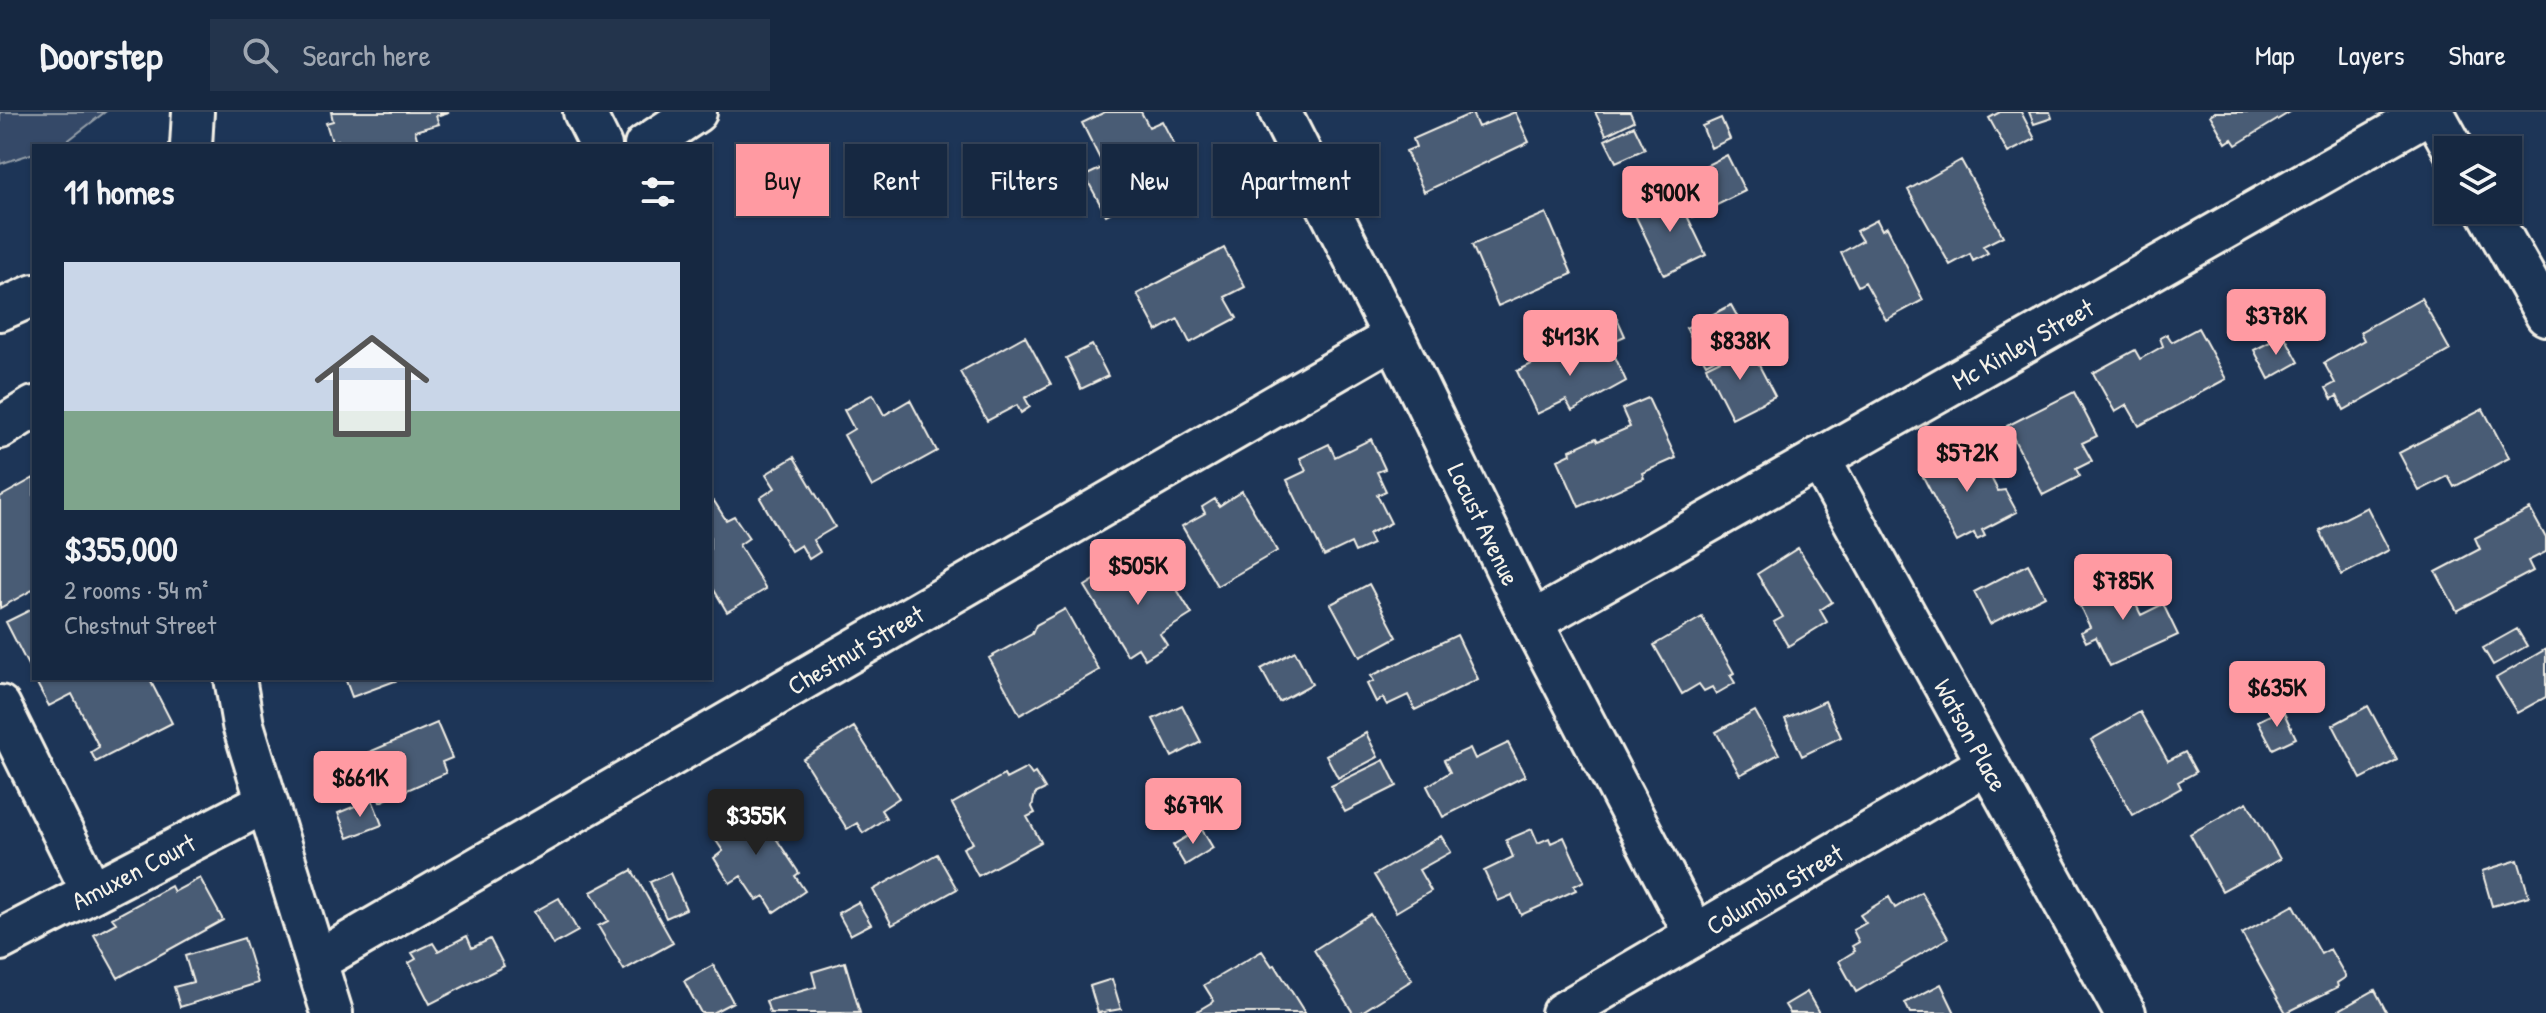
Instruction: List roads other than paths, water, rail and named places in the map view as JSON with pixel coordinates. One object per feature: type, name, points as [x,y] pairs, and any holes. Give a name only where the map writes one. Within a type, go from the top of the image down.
[{"type":"street","points":[[191,144],[193,112]]},
{"type":"street","points":[[584,112],[600,144]]},
{"type":"street","points":[[648,144],[696,112]]},
{"type":"street","name":"Locust Avenue","points":[[1280,112],[1394,337],[1532,622],[1694,933]]},
{"type":"street","points":[[2432,112],[2446,136]]},
{"type":"street","name":"Mc Kinley Street","points":[[1532,622],[2432,112]]},
{"type":"street","points":[[2495,224],[2546,315]]},
{"type":"street","points":[[0,310],[32,296]]},
{"type":"street","name":"Chestnut Street","points":[[317,961],[1394,337]]},
{"type":"street","points":[[0,428],[32,408]]},
{"type":"street","name":"Watson Place","points":[[1819,458],[2125,1013]]},
{"type":"street","points":[[235,680],[243,725],[332,1013]]},
{"type":"street","points":[[0,706],[92,892]]},
{"type":"street","name":"Columbia Street","points":[[1562,1013],[1987,764]]},
{"type":"street","name":"Amuxen Court","points":[[0,940],[266,802]]}]
